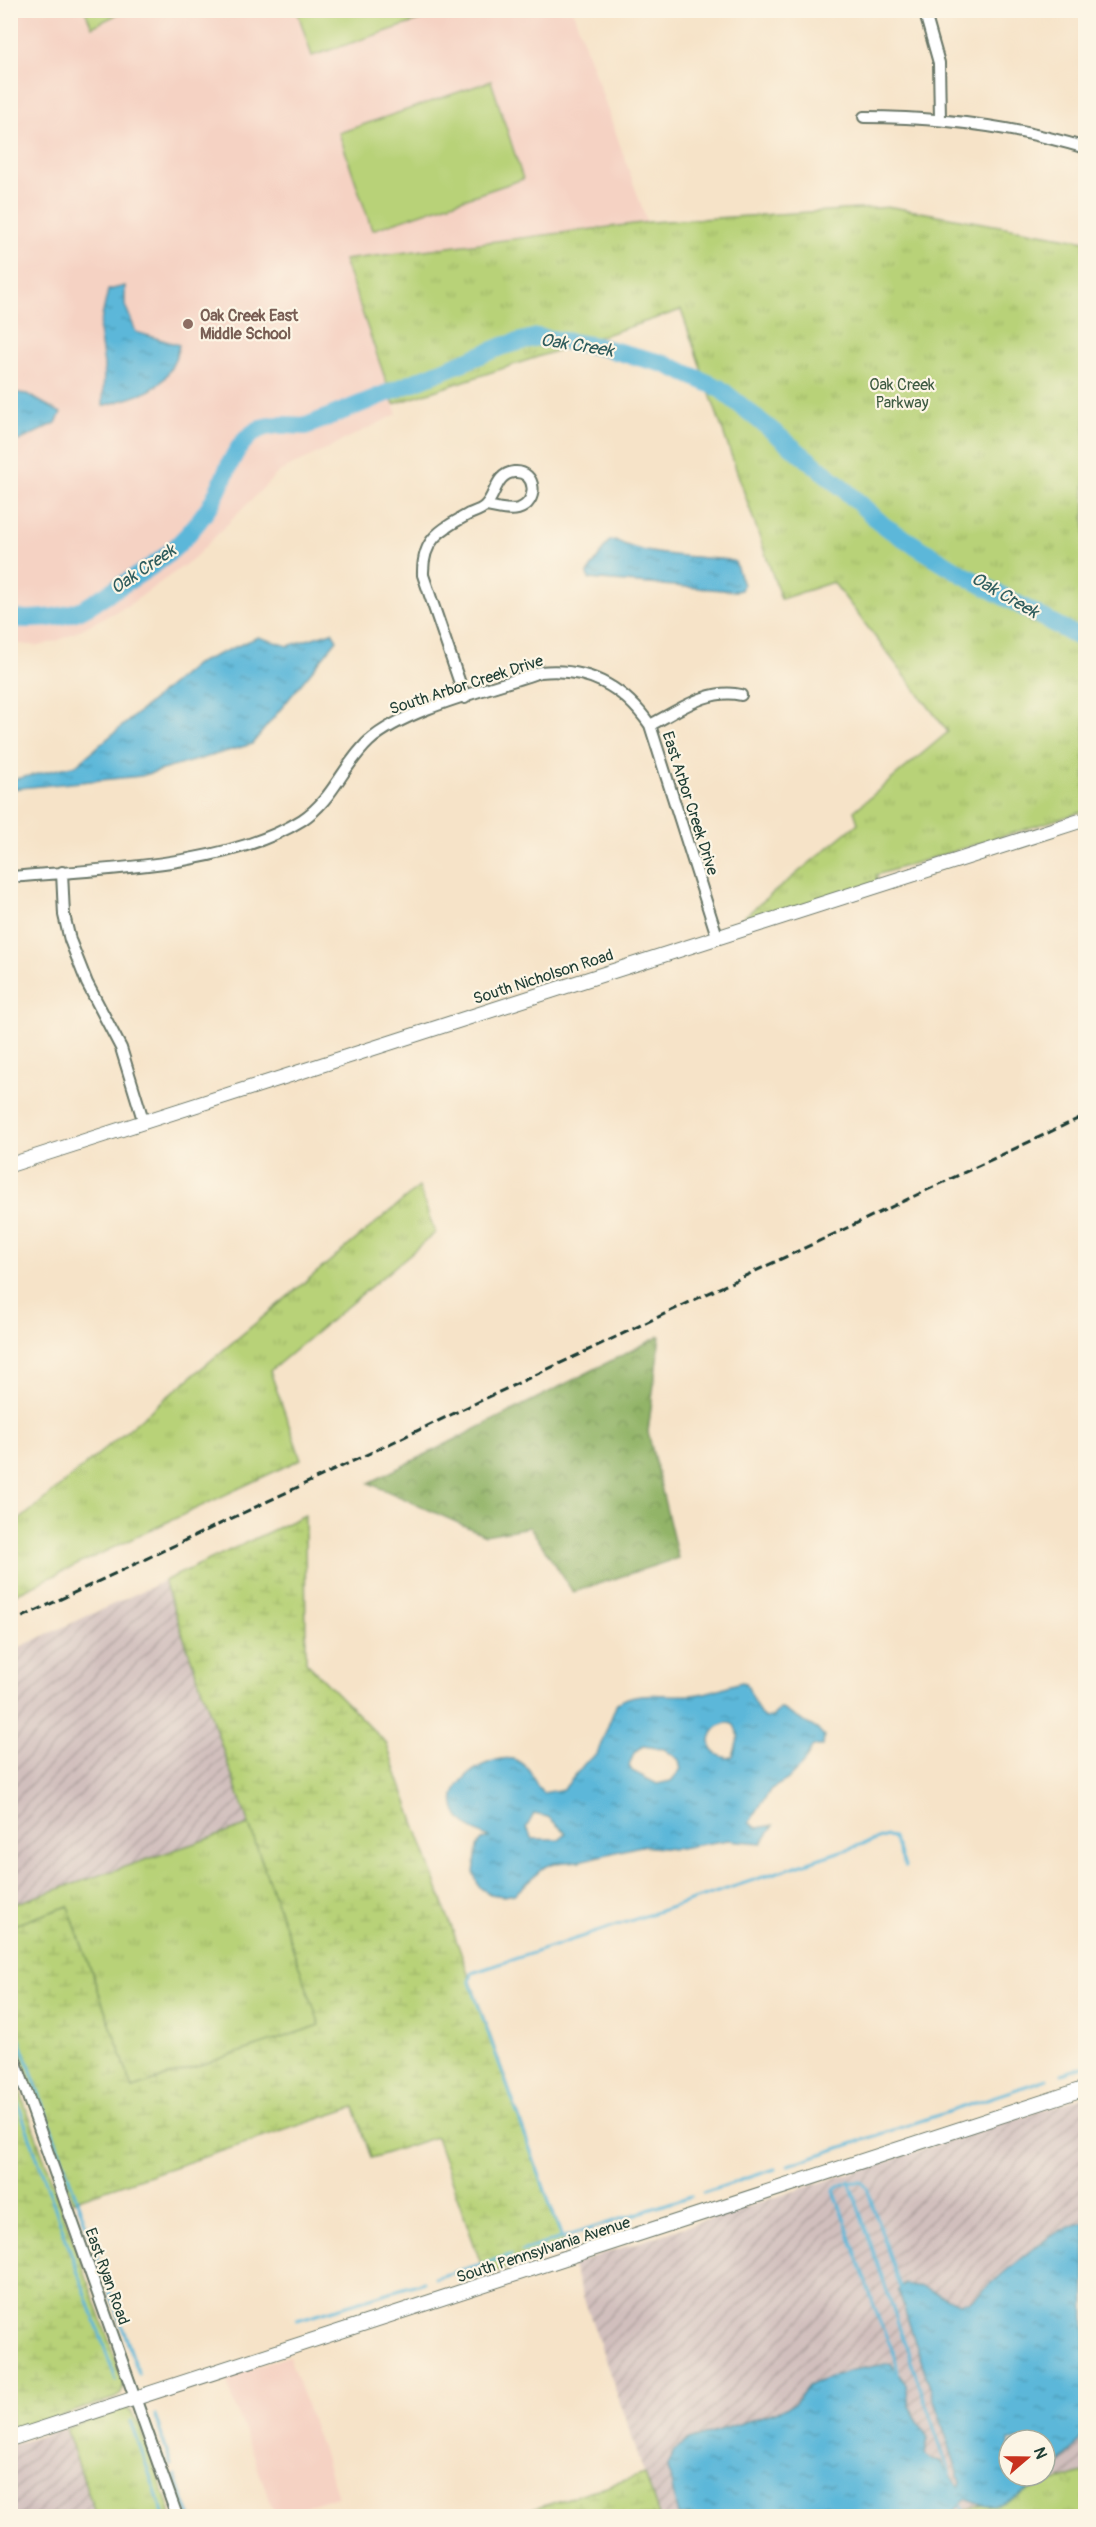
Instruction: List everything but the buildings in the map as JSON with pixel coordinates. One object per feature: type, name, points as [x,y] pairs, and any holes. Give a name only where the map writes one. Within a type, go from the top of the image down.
[{"type":"street","points":[[924,10],[939,63],[940,119]]},
{"type":"street","points":[[864,117],[940,119],[1018,131],[1086,148]]},
{"type":"street","points":[[465,698],[423,575],[422,558],[437,533],[486,506],[498,482],[505,476],[514,472],[523,474],[530,480],[534,489],[532,497],[526,504],[510,509],[486,506]]},
{"type":"street","name":"South Arbor Creek Drive","points":[[10,877],[150,865],[206,856],[263,838],[301,820],[316,810],[327,799],[366,743],[385,728],[407,717],[540,672],[562,670],[600,679],[618,690]]},
{"type":"street","name":"East Arbor Creek Drive","points":[[618,690],[631,700],[650,725],[717,936]]},
{"type":"street","points":[[650,725],[706,697],[730,692],[741,695]]},
{"type":"street","name":"South Nicholson Road","points":[[10,1165],[1086,819]]},
{"type":"street","points":[[62,872],[64,915],[70,940],[87,983],[121,1048],[144,1123]]},
{"type":"street","name":"East Ryan Road","points":[[10,2046],[177,2517]]},
{"type":"street","name":"South Pennsylvania Avenue","points":[[10,2439],[1086,2088]]},
{"type":"shaded area","name":"Oak Creek East Middle School","points":[[10,11],[573,11],[647,222],[344,260],[397,414],[279,472],[193,559],[129,605],[62,639],[39,646],[11,643]]},
{"type":"shaded area","points":[[164,1581],[249,1825],[11,1905],[11,1651]]},
{"type":"shaded area","points":[[1085,2096],[1085,2472],[1057,2481],[1057,2428],[997,2428],[997,2488],[1036,2488],[950,2516],[659,2516],[572,2264]]},
{"type":"shaded area","points":[[289,2356],[338,2496],[275,2516],[225,2377]]},
{"type":"shaded area","points":[[66,2428],[96,2516],[11,2516],[10,2446]]},
{"type":"green space","points":[[297,10],[448,10],[448,11],[312,56]]},
{"type":"green space","points":[[85,11],[124,11],[92,27]]},
{"type":"green space","points":[[491,81],[523,179],[372,230],[339,133]]},
{"type":"green space","name":"Oak Creek Parkway","points":[[892,207],[1085,241],[1085,811],[876,875],[880,885],[734,925],[858,823],[854,811],[948,732],[833,582],[781,599],[681,310],[394,404],[344,260],[650,222]]},
{"type":"green space","points":[[419,1187],[435,1233],[270,1371],[301,1459],[11,1596],[11,1527]]},
{"type":"green space","points":[[660,1336],[648,1432],[678,1558],[573,1592],[530,1527],[485,1535],[369,1483]]},
{"type":"green space","points":[[305,1515],[306,1662],[386,1743],[566,2248],[485,2275],[436,2137],[371,2158],[354,2107],[72,2201],[11,2029],[10,1926],[68,1906],[133,2088],[319,2025],[164,1581]]},
{"type":"green space","points":[[249,1825],[320,2025],[133,2088],[68,1906],[11,1926],[11,1905]]},
{"type":"green space","points":[[10,2063],[124,2383],[121,2394],[115,2398],[11,2432]]},
{"type":"green space","points":[[121,2409],[128,2409],[139,2423],[172,2516],[96,2516],[66,2428]]},
{"type":"green space","points":[[1085,2472],[1085,2516],[950,2516],[1036,2488],[1057,2488],[1057,2481]]},
{"type":"green space","points":[[645,2474],[659,2516],[511,2516]]},
{"type":"water","points":[[125,286],[125,305],[136,332],[179,345],[174,361],[161,382],[142,394],[103,406],[104,365],[99,330],[108,290]]},
{"type":"water","points":[[10,392],[27,394],[61,413],[56,423],[19,441],[11,437]]},
{"type":"water","points":[[615,540],[627,546],[655,553],[730,560],[735,562],[743,585],[741,590],[735,591],[589,579],[587,574],[609,541]]},
{"type":"water","points":[[332,632],[337,640],[252,744],[141,776],[11,789],[11,780],[76,765],[196,664],[258,637],[288,646]]},
{"type":"water","points":[[742,1682],[746,1683],[760,1714],[765,1718],[772,1717],[780,1708],[817,1729],[824,1737],[823,1746],[813,1746],[803,1764],[787,1780],[771,1789],[749,1823],[757,1828],[774,1825],[762,1843],[728,1840],[674,1849],[640,1846],[580,1861],[554,1863],[543,1868],[515,1894],[503,1896],[490,1894],[479,1887],[474,1874],[477,1846],[482,1840],[489,1838],[465,1823],[455,1808],[455,1794],[462,1780],[475,1769],[490,1762],[506,1759],[518,1761],[528,1768],[543,1793],[564,1789],[585,1763],[597,1754],[617,1703],[635,1696],[711,1692]],"holes":[[[730,1723],[734,1725],[739,1736],[733,1756],[729,1758],[713,1751],[710,1739],[717,1727]],[[643,1746],[664,1749],[679,1760],[681,1769],[671,1781],[657,1784],[632,1771],[629,1766],[634,1753]],[[534,1814],[548,1817],[566,1833],[559,1839],[533,1839],[526,1828]]]},
{"type":"water","points":[[1085,2222],[1085,2432],[1057,2466],[1057,2428],[997,2428],[997,2488],[1031,2488],[1004,2503],[992,2506],[965,2499],[951,2516],[678,2516],[668,2467],[674,2450],[689,2440],[776,2412],[795,2403],[809,2385],[848,2371],[890,2363],[906,2384],[909,2406],[928,2438],[925,2454],[931,2459],[940,2461],[959,2487],[961,2482],[898,2290],[903,2284],[923,2287],[959,2303],[972,2300],[1025,2255],[1054,2235]]},
{"type":"waterway","name":"Oak Creek","points":[[10,618],[45,618],[78,611],[140,574],[165,556],[187,535],[209,507],[238,449],[253,433],[265,427],[279,425],[306,426],[503,346],[537,337],[596,346],[665,364],[719,388],[836,482],[884,526],[962,574],[1086,641]]},
{"type":"waterway","points":[[562,2238],[470,1982],[472,1973],[887,1836],[893,1837],[905,1866]]},
{"type":"waterway","points":[[10,2012],[139,2374]]},
{"type":"waterway","points":[[1062,2074],[1086,2066]]},
{"type":"waterway","points":[[788,2165],[1047,2079]]},
{"type":"waterway","points":[[10,2081],[116,2380]]},
{"type":"waterway","points":[[703,2193],[775,2169]]},
{"type":"waterway","points":[[849,2181],[950,2474]]},
{"type":"waterway","points":[[898,2373],[895,2356],[879,2320],[834,2190],[837,2187],[847,2183],[862,2182],[867,2188],[900,2287]]},
{"type":"waterway","points":[[522,2251],[691,2196]]},
{"type":"waterway","points":[[435,2278],[511,2255]]},
{"type":"waterway","points":[[297,2320],[424,2282]]},
{"type":"waterway","points":[[155,2415],[171,2465]]},
{"type":"waterway","points":[[131,2421],[164,2516]]},
{"type":"waterway","points":[[175,2476],[190,2516]]},
{"type":"waterway","points":[[961,2506],[965,2516]]},
{"type":"railway","points":[[10,1623],[1086,1115]]},
{"type":"place","name":"Oak Creek East Middle School","points":[[188,324]]}]
